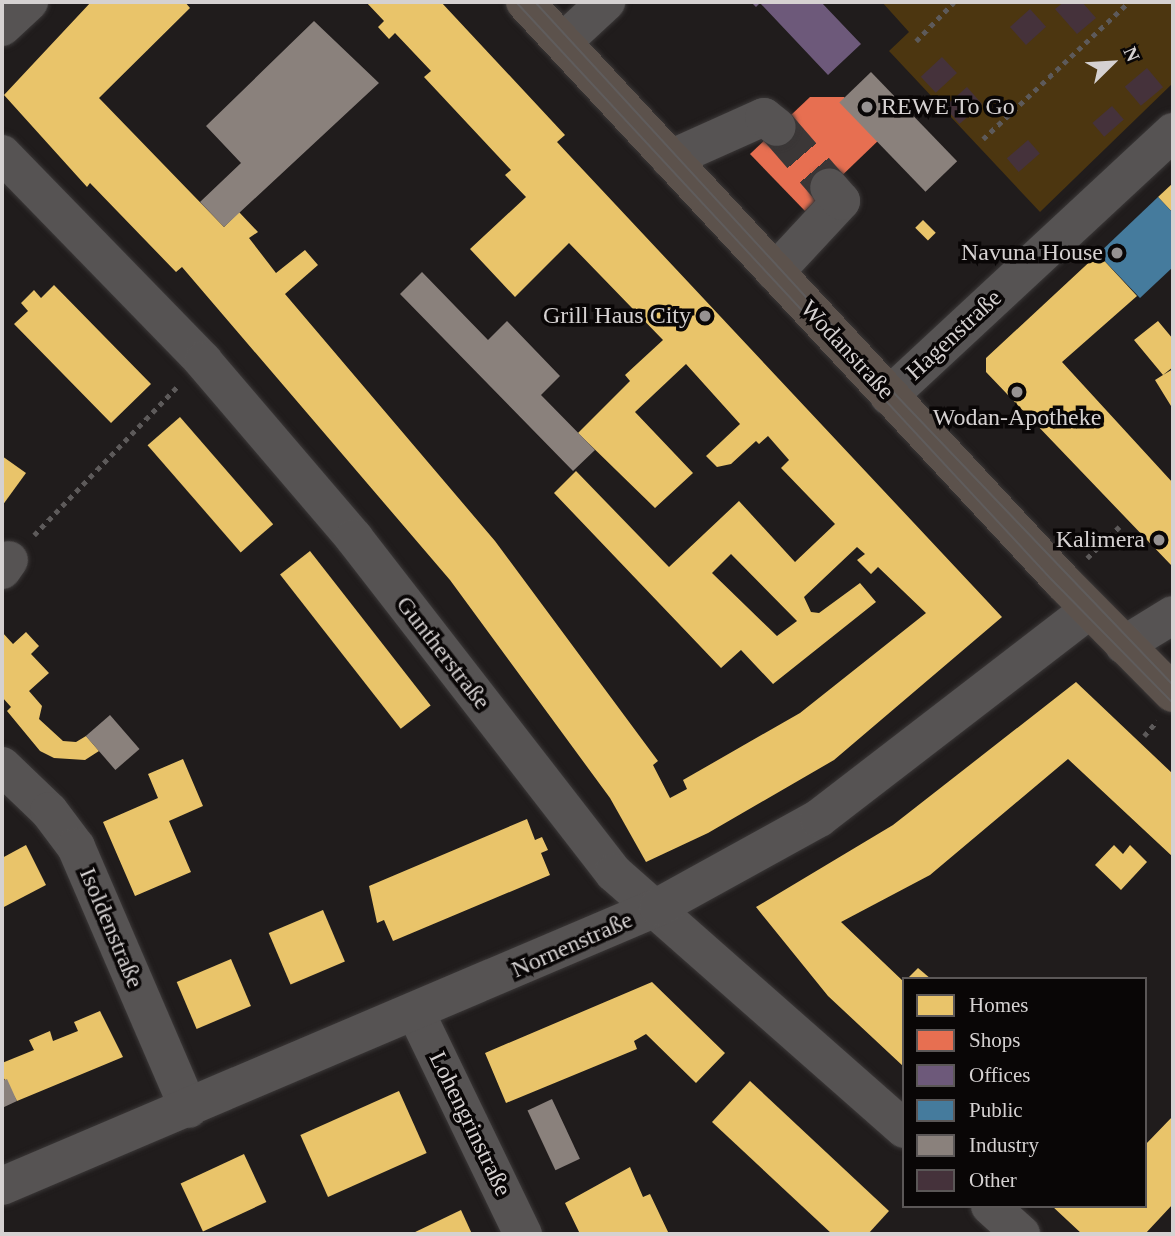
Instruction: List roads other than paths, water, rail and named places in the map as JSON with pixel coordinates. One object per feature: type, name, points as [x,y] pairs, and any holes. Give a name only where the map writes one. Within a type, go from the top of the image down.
[{"type":"main road","name":"Wodanstraße","points":[[526,2],[1089,610],[1173,693]]},
{"type":"street","points":[[2,27],[29,2]]},
{"type":"street","points":[[563,42],[606,2]]},
{"type":"street","points":[[670,159],[764,117],[777,128]]},
{"type":"street","name":"Hagenstraße","points":[[889,396],[1173,132]]},
{"type":"street","name":"Guntherstraße","points":[[2,155],[203,360],[354,538],[614,873],[658,907],[902,1127]]},
{"type":"street","points":[[775,272],[841,201],[830,187]]},
{"type":"street","name":"Nornenstraße","points":[[2,1186],[189,1110],[658,907],[830,810],[1089,610]]},
{"type":"street","points":[[1124,645],[1173,615]]},
{"type":"street","name":"Isoldenstraße","points":[[2,766],[49,811],[76,847],[189,1110]]},
{"type":"street","name":"Lohengrinstraße","points":[[416,1013],[523,1234]]},
{"type":"street","points":[[991,1208],[1021,1234]]},
{"type":"tunnel","points":[[777,127],[829,187]]},
{"type":"tram line","points":[[516,2],[1051,579],[1173,703]]},
{"type":"tram line","points":[[535,2],[893,392],[1173,685]]},
{"type":"place","name":"REWE To Go","points":[[867,107]]},
{"type":"place","name":"Navuna House","points":[[1117,253]]},
{"type":"place","name":"Grill Haus City","points":[[705,316]]},
{"type":"place","name":"Wodan-Apotheke","points":[[1017,392]]},
{"type":"place","name":"Kalimera","points":[[1159,540]]}]
